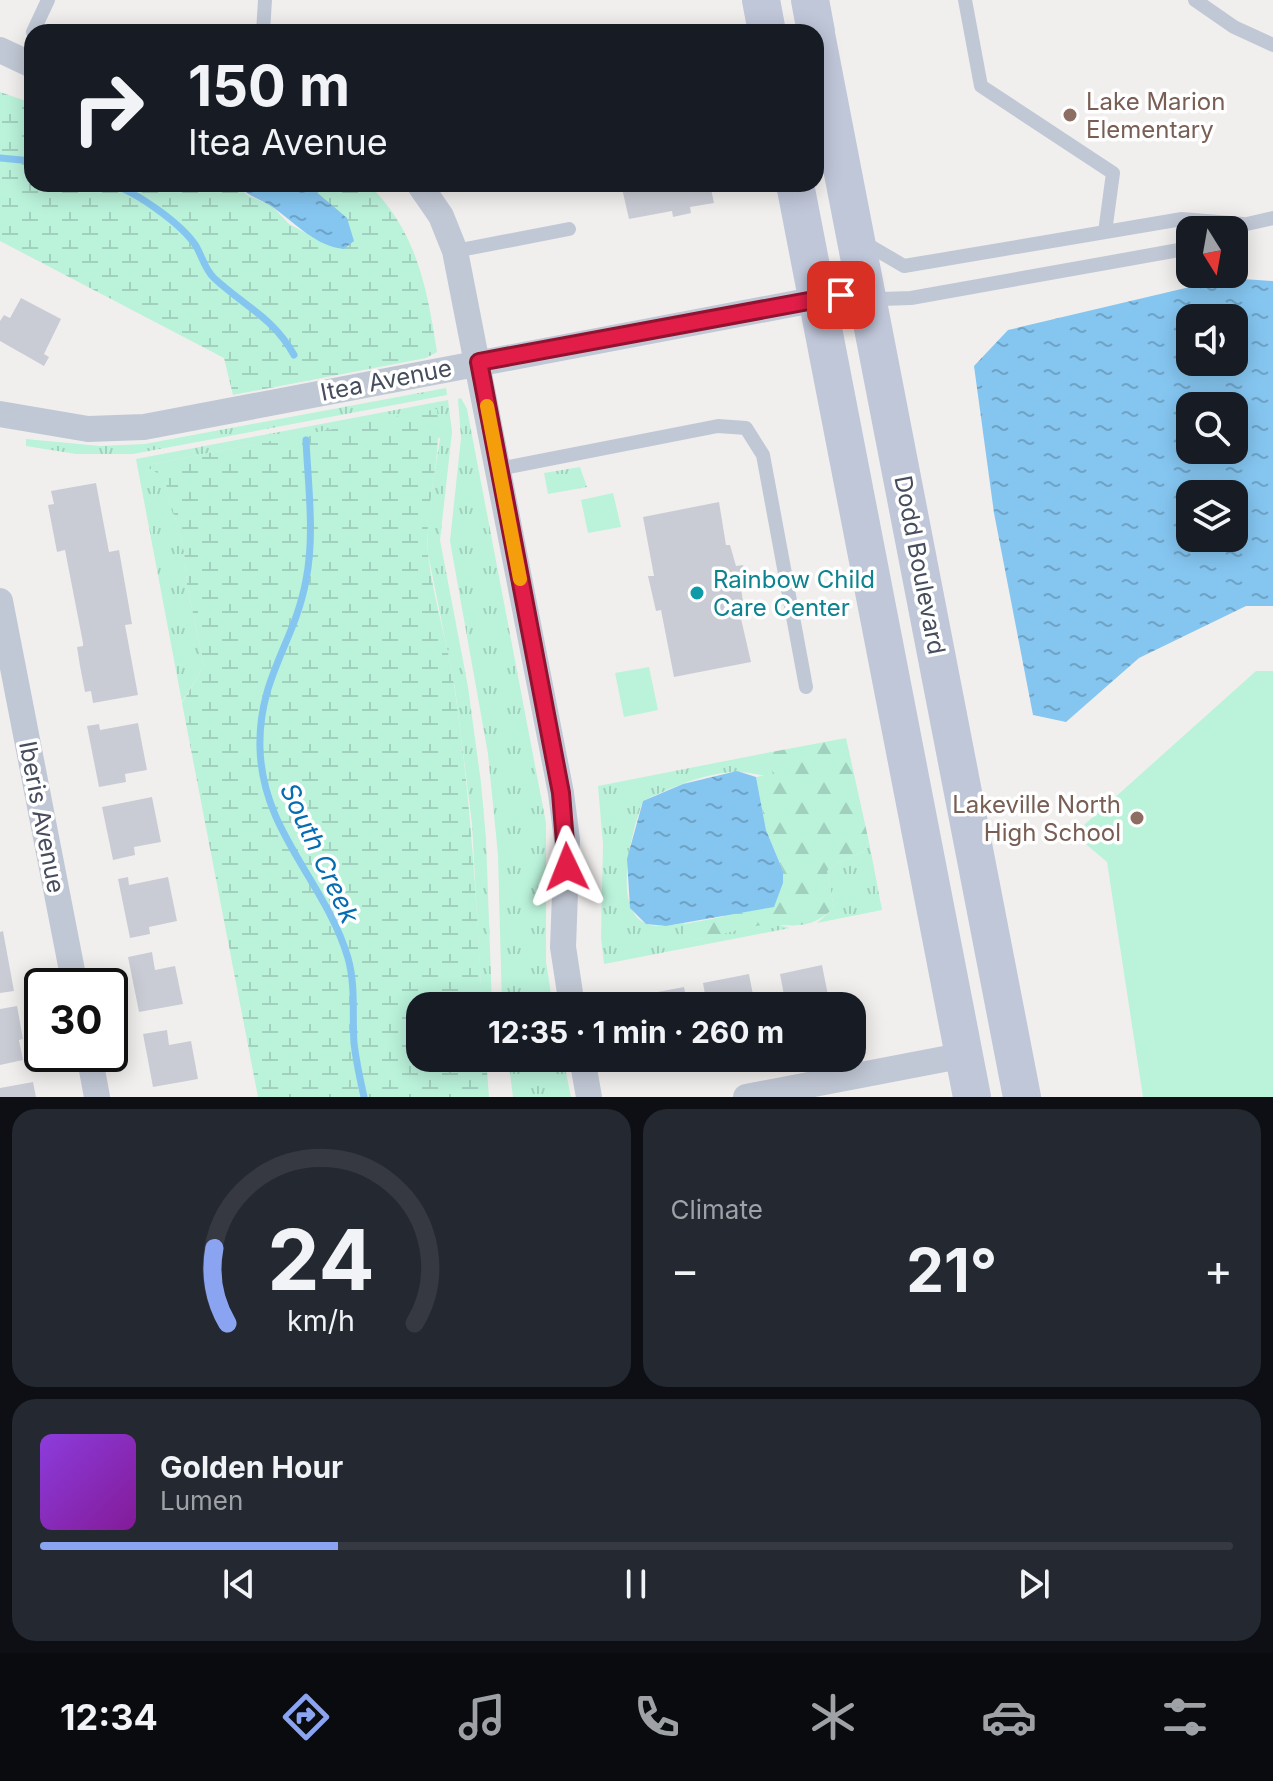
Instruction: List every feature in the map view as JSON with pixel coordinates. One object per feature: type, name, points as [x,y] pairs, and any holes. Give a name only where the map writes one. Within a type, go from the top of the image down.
[{"type":"main road","points":[[761,0],[766,24]]},
{"type":"main road","name":"Dodd Boulevard","points":[[810,0],[814,24]]},
{"type":"main road","name":"Dodd Boulevard","points":[[824,75],[1022,1097]]},
{"type":"main road","name":"Dodd Boulevard","points":[[797,192],[972,1097]]},
{"type":"street","points":[[424,192],[441,216],[455,251],[565,817],[563,947],[570,992]]},
{"type":"street","name":"Itea Avenue","points":[[2,421],[127,429],[866,290]]},
{"type":"street","name":"Iberis Avenue","points":[[0,601],[71,968]]},
{"type":"street","points":[[746,1097],[965,1055]]},
{"type":"street","points":[[92,1072],[97,1097]]},
{"type":"street","points":[[585,1072],[589,1097]]},
{"type":"lane","points":[[37,24],[48,0]]},
{"type":"lane","points":[[264,24],[265,0]]},
{"type":"lane","points":[[965,0],[981,86],[1113,173],[1105,232]]},
{"type":"lane","points":[[1195,0],[1234,27],[1273,45]]},
{"type":"lane","points":[[1248,224],[1273,218]]},
{"type":"lane","points":[[855,237],[904,266],[1176,220]]},
{"type":"lane","points":[[455,251],[569,229]]},
{"type":"lane","points":[[866,290],[881,299],[911,298],[1176,251]]},
{"type":"lane","points":[[499,469],[718,426],[746,428],[755,437],[763,455],[806,687]]},
{"type":"green space","points":[[0,92],[24,100],[24,192],[244,192],[272,206],[289,224],[332,247],[325,201],[315,192],[376,192],[409,241],[424,283],[437,352],[426,358],[233,395],[224,358],[0,241]]},
{"type":"green space","points":[[446,388],[447,395],[133,454],[76,454],[26,446],[26,439],[100,446],[145,444]]},
{"type":"green space","points":[[461,398],[467,409],[546,823],[546,962],[551,992],[502,992],[498,855],[488,754],[450,541],[461,438],[458,399]]},
{"type":"green space","points":[[448,400],[452,432],[440,540],[468,687],[481,783],[491,992],[481,992],[472,824],[455,688],[428,554],[427,522],[440,438],[251,445],[152,464],[149,468],[164,476],[184,551],[187,585],[204,666],[182,702],[136,459]]},
{"type":"green space","points":[[437,409],[438,445],[427,536],[428,554],[460,730],[472,848],[481,992],[406,992],[406,1072],[487,1072],[489,1097],[258,1097],[182,703],[204,666],[187,585],[184,551],[164,477],[149,468],[152,464]]},
{"type":"green space","points":[[580,467],[587,487],[548,494],[544,473]]},
{"type":"green space","points":[[613,493],[621,527],[588,533],[581,500]]},
{"type":"green space","points":[[649,667],[658,710],[624,717],[615,673]]},
{"type":"green space","points":[[1256,671],[1273,671],[1273,1097],[1143,1097],[1107,862],[1074,834]]},
{"type":"green space","points":[[846,738],[869,842],[863,852],[838,862],[827,871],[834,908],[823,917],[804,924],[764,925],[695,940],[684,933],[684,924],[722,917],[783,871],[766,830],[756,777],[775,774],[766,764],[766,753]]},
{"type":"green space","points":[[766,753],[766,764],[775,773],[772,777],[738,772],[711,775],[643,801],[627,867],[629,903],[636,916],[647,924],[665,926],[684,923],[684,933],[695,940],[755,926],[790,928],[604,964],[601,937],[603,844],[598,786]]},
{"type":"green space","points":[[869,842],[882,910],[817,923],[834,908],[827,871],[838,862],[863,852]]},
{"type":"green space","points":[[510,1072],[566,1072],[571,1097],[513,1097]]},
{"type":"water","points":[[246,192],[316,192],[347,218],[354,241],[344,249],[325,244]]},
{"type":"water","points":[[1248,279],[1273,281],[1273,606],[1246,606],[1139,658],[1066,722],[1033,715],[994,513],[974,366],[1008,330],[1186,288],[1248,288]]},
{"type":"water","points":[[737,771],[756,777],[766,830],[783,871],[783,883],[774,907],[666,926],[646,924],[630,908],[627,859],[643,801],[683,784]]},
{"type":"building","points":[[623,192],[712,192],[714,203],[690,207],[691,213],[673,217],[672,211],[629,219]]},
{"type":"building","points":[[21,298],[61,319],[44,354],[49,357],[44,366],[0,341],[0,321],[4,315],[10,318]]},
{"type":"building","points":[[96,483],[109,552],[119,550],[132,624],[125,625],[138,695],[93,703],[91,691],[85,692],[80,666],[77,647],[83,646],[83,643],[65,550],[57,552],[48,505],[54,504],[51,491]]},
{"type":"building","name":"Rainbow Child Care Center","points":[[719,502],[726,545],[730,545],[736,566],[743,565],[747,586],[741,588],[744,609],[739,610],[751,662],[674,677],[661,610],[656,611],[648,576],[654,576],[643,517]]},
{"type":"building","points":[[138,723],[147,770],[125,774],[126,782],[99,787],[87,726],[99,724],[100,730]]},
{"type":"building","points":[[152,797],[161,842],[134,847],[135,855],[113,860],[102,807]]},
{"type":"building","points":[[128,877],[129,885],[168,877],[177,921],[149,927],[150,934],[130,938],[118,879]]},
{"type":"building","points":[[3,931],[14,991],[0,993],[0,932]]},
{"type":"building","points":[[152,952],[155,970],[175,966],[183,1004],[139,1012],[128,957]]},
{"type":"building","points":[[822,965],[827,992],[783,992],[780,974]]},
{"type":"building","points":[[749,974],[752,992],[705,992],[703,983]]},
{"type":"building","points":[[684,987],[685,992],[658,992]]},
{"type":"building","points":[[17,1006],[23,1060],[0,1065],[0,1009]]},
{"type":"building","points":[[167,1030],[169,1045],[191,1041],[198,1079],[153,1087],[143,1034]]},
{"type":"building","points":[[33,1082],[36,1097],[0,1097],[0,1088]]},
{"type":"waterway","name":"South Creek","points":[[0,158],[24,160]]},
{"type":"waterway","name":"South Creek","points":[[128,192],[180,228],[196,246],[211,275],[268,322],[294,355]]},
{"type":"waterway","name":"South Creek","points":[[306,440],[309,563],[301,602],[265,701],[260,748],[263,778],[271,805],[338,930],[348,958],[353,990],[354,1043],[364,1097]]},
{"type":"slow traffic","points":[[487,406],[520,579]]},
{"type":"place","name":"Lake Marion Elementary","points":[[1070,115]]},
{"type":"place","name":"Rainbow Child Care Center","points":[[697,593]]},
{"type":"place","name":"Lakeville North High School","points":[[1137,818]]},
{"type":"route","points":[[567,867],[561,793],[479,362],[841,295]]}]
